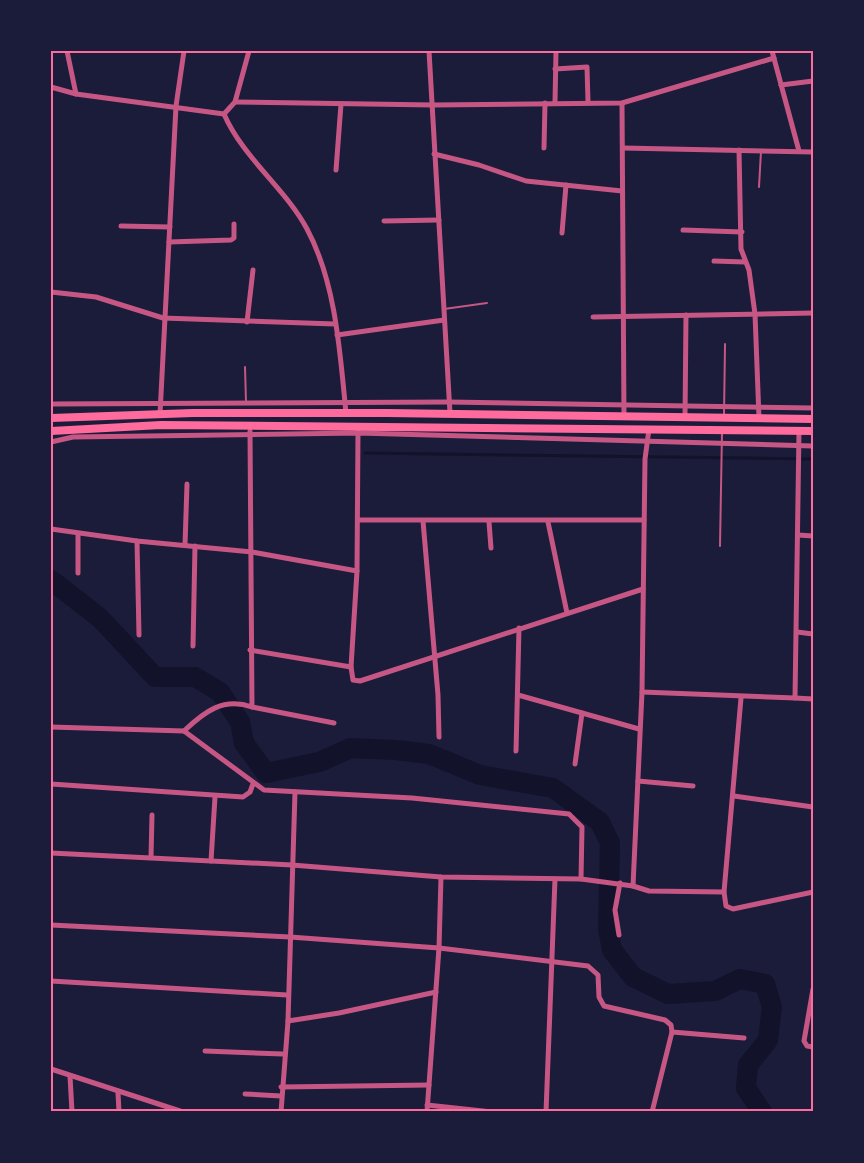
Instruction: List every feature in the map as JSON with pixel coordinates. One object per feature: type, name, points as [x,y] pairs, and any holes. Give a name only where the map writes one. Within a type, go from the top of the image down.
[{"type":"highway","points":[[51,418],[193,413],[450,413],[813,419]]},
{"type":"highway","points":[[51,431],[121,426],[204,430],[392,430],[438,426],[813,432]]},
{"type":"street","points":[[67,51],[76,94]]},
{"type":"street","points":[[160,414],[176,106],[184,51]]},
{"type":"street","points":[[224,114],[235,102],[249,51]]},
{"type":"street","points":[[429,51],[450,413]]},
{"type":"street","points":[[555,102],[556,51]]},
{"type":"street","points":[[772,51],[799,151]]},
{"type":"street","points":[[235,102],[433,105],[622,103],[774,58]]},
{"type":"street","points":[[555,69],[587,67],[588,102]]},
{"type":"street","points":[[781,85],[813,81]]},
{"type":"street","points":[[51,87],[76,94],[224,114],[254,161],[307,228],[324,277],[335,324],[346,413]]},
{"type":"street","points":[[544,148],[545,103]]},
{"type":"street","points":[[622,103],[624,417]]},
{"type":"street","points":[[336,170],[341,104]]},
{"type":"street","points":[[623,148],[813,152]]},
{"type":"street","points":[[739,150],[742,252],[749,270],[755,314],[759,418]]},
{"type":"street","points":[[435,154],[479,165],[526,181],[622,191]]},
{"type":"street","points":[[562,233],[566,185]]},
{"type":"street","points":[[384,221],[438,220]]},
{"type":"street","points":[[170,242],[231,240],[234,238],[234,224]]},
{"type":"street","points":[[120,225],[170,227]]},
{"type":"street","points":[[683,230],[742,232]]},
{"type":"street","points":[[714,261],[745,262]]},
{"type":"street","points":[[247,322],[253,270]]},
{"type":"street","points":[[51,292],[96,297],[164,318],[335,324]]},
{"type":"street","points":[[593,317],[813,313]]},
{"type":"street","points":[[685,418],[687,315]]},
{"type":"street","points":[[337,335],[444,320]]},
{"type":"street","points":[[51,404],[345,401],[813,408]]},
{"type":"street","points":[[246,402],[247,414]]},
{"type":"street","points":[[315,402],[315,413]]},
{"type":"street","points":[[135,415],[136,403]]},
{"type":"street","points":[[193,413],[194,403]]},
{"type":"street","points":[[516,415],[517,403]]},
{"type":"street","points":[[121,426],[121,436]]},
{"type":"street","points":[[140,436],[141,426]]},
{"type":"street","points":[[438,426],[438,435]]},
{"type":"street","points":[[496,427],[496,438]]},
{"type":"street","points":[[543,427],[543,440]]},
{"type":"street","points":[[633,886],[642,692],[645,459],[649,429]]},
{"type":"street","points":[[51,442],[73,437],[140,436],[204,430]]},
{"type":"street","points":[[250,430],[252,707]]},
{"type":"street","points":[[358,430],[357,571],[351,666],[353,680],[360,681],[434,655],[643,589]]},
{"type":"street","points":[[392,430],[438,435],[648,444],[813,446]]},
{"type":"street","points":[[795,698],[799,431]]},
{"type":"street","points":[[185,546],[187,484]]},
{"type":"street","points":[[358,520],[548,522],[644,520]]},
{"type":"street","points":[[423,521],[439,737]]},
{"type":"street","points":[[489,522],[491,549]]},
{"type":"street","points":[[548,522],[567,613]]},
{"type":"street","points":[[51,529],[137,541],[252,552],[357,571]]},
{"type":"street","points":[[78,534],[78,573]]},
{"type":"street","points":[[798,536],[813,536]]},
{"type":"street","points":[[137,541],[139,635]]},
{"type":"street","points":[[193,646],[195,546]]},
{"type":"street","points":[[516,751],[519,628]]},
{"type":"street","points":[[796,632],[813,634]]},
{"type":"street","points":[[250,650],[351,666]]},
{"type":"street","points":[[642,692],[741,698],[813,699]]},
{"type":"street","points":[[518,695],[639,729]]},
{"type":"street","points":[[741,698],[724,892],[726,906],[733,909],[813,892]]},
{"type":"street","points":[[184,731],[215,706],[235,702],[334,723]]},
{"type":"street","points":[[575,764],[582,713]]},
{"type":"street","points":[[51,727],[184,731],[264,790],[412,798],[568,814],[582,827],[581,879]]},
{"type":"street","points":[[638,781],[693,786]]},
{"type":"street","points":[[51,784],[129,787],[243,797],[250,792],[253,784]]},
{"type":"street","points":[[281,1112],[283,1054],[288,1021],[295,792]]},
{"type":"street","points":[[211,861],[215,796]]},
{"type":"street","points":[[734,796],[813,807]]},
{"type":"street","points":[[151,858],[153,815]]},
{"type":"street","points":[[51,853],[292,865],[441,877],[581,879],[618,883],[649,891],[724,892]]},
{"type":"street","points":[[441,877],[439,948],[427,1109],[492,1112]]},
{"type":"street","points":[[546,1112],[555,879]]},
{"type":"street","points":[[618,883],[615,910],[619,935]]},
{"type":"street","points":[[51,926],[290,937],[439,948],[592,968],[598,975],[602,1004],[609,1008],[668,1021],[672,1032],[652,1112]]},
{"type":"street","points":[[51,981],[287,995]]},
{"type":"street","points":[[813,989],[804,1041],[807,1046],[813,1047]]},
{"type":"street","points":[[288,1021],[339,1013],[436,992]]},
{"type":"street","points":[[672,1032],[744,1038]]},
{"type":"street","points":[[205,1051],[283,1054]]},
{"type":"street","points":[[51,1069],[118,1093],[183,1112]]},
{"type":"street","points":[[70,1076],[72,1112]]},
{"type":"street","points":[[282,1087],[429,1085]]},
{"type":"street","points":[[118,1093],[119,1112]]},
{"type":"street","points":[[245,1094],[281,1096]]},
{"type":"lane","points":[[759,187],[761,150]]},
{"type":"lane","points":[[444,309],[487,303]]},
{"type":"lane","points":[[724,344],[724,418]]},
{"type":"lane","points":[[245,368],[246,402]]},
{"type":"lane","points":[[720,546],[719,462],[722,430]]},
{"type":"waterway","points":[[365,453],[813,459]]},
{"type":"waterway","points":[[51,580],[100,618],[155,677],[195,677],[220,692],[240,722],[244,743],[266,773],[319,762],[351,748],[429,754],[480,775],[553,788],[600,822],[610,843],[608,929],[612,950],[633,977],[668,994],[715,991],[740,979],[765,984],[772,1007],[768,1040],[748,1065],[746,1088],[762,1112]]}]
